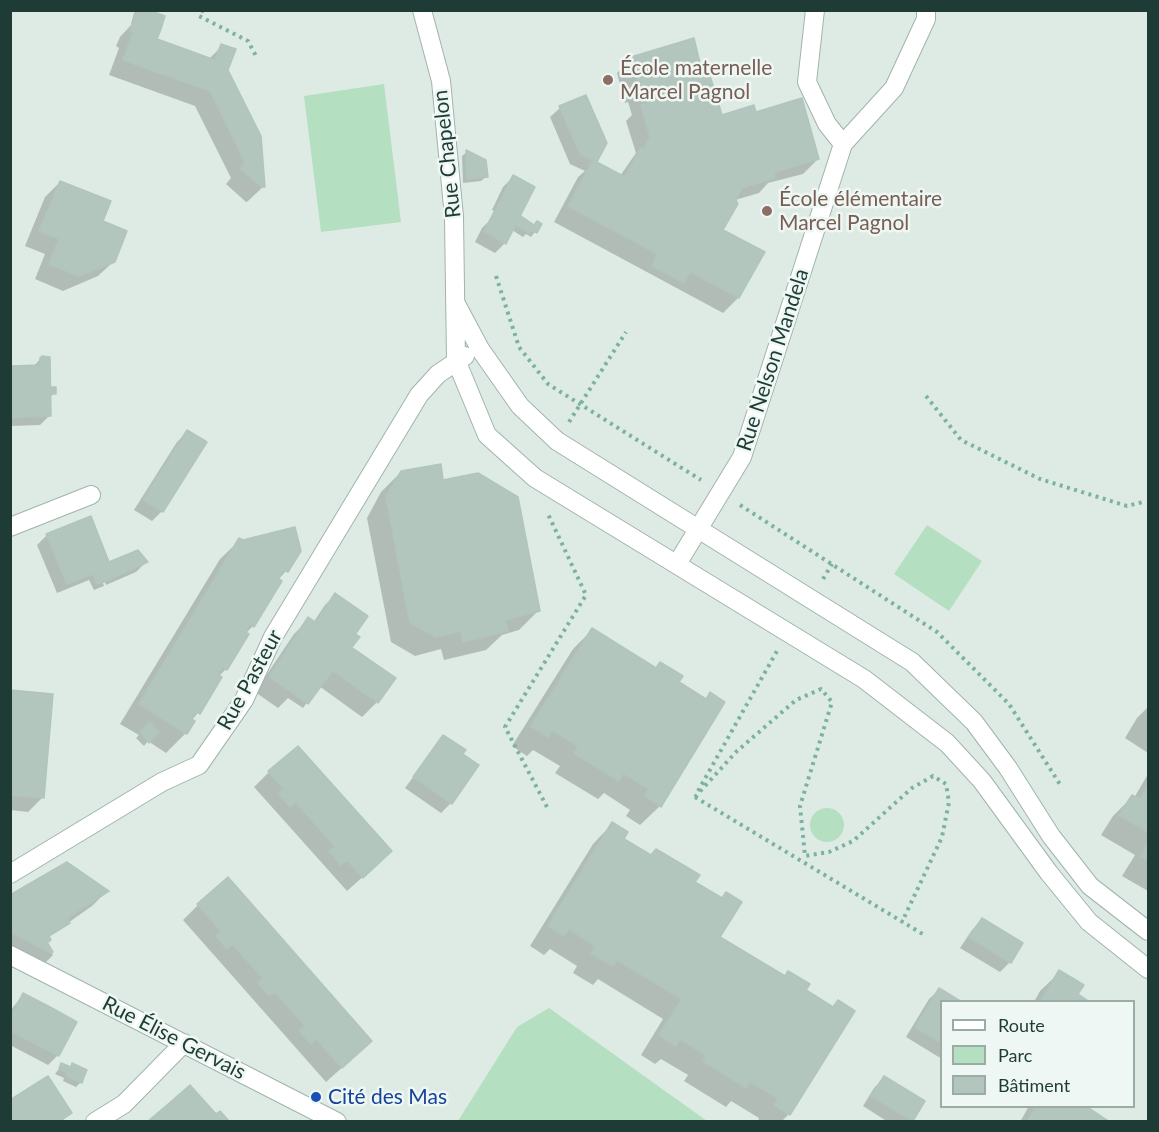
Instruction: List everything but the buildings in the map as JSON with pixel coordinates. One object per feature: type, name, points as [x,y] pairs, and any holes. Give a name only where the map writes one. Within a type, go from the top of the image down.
[{"type":"street","name":"Rue Chapelon","points":[[422,10],[441,81],[454,217],[456,360]]},
{"type":"street","points":[[815,10],[807,82],[827,124],[843,144]]},
{"type":"street","name":"Rue Nelson Mandela","points":[[677,564],[742,457],[843,144],[894,88],[926,19],[926,10]]},
{"type":"street","points":[[454,300],[480,349],[520,406],[557,441],[912,662],[974,722],[1008,768],[1051,836],[1090,886],[1149,931]]},
{"type":"street","name":"Rue Pasteur","points":[[10,874],[162,782],[199,765],[244,700],[273,637],[419,395],[438,374],[456,360],[480,349]]},
{"type":"street","points":[[456,360],[487,435],[535,478],[864,679],[947,743],[982,781],[1049,873],[1089,922],[1149,969]]},
{"type":"street","points":[[10,527],[91,495]]},
{"type":"street","name":"Rue Élise Gervais","points":[[10,955],[337,1122]]},
{"type":"street","points":[[95,1122],[124,1104],[184,1043]]},
{"type":"path","points":[[203,10],[199,16],[248,41],[256,56]]},
{"type":"path","points":[[496,276],[519,347],[548,384],[937,632],[1009,704],[1061,786]]},
{"type":"path","points":[[557,441],[626,332]]},
{"type":"path","points":[[926,396],[961,440],[1030,474],[1127,506],[1143,502]]},
{"type":"path","points":[[540,507],[548,514],[586,595],[505,727],[547,807]]},
{"type":"path","points":[[810,598],[832,564]]},
{"type":"path","points":[[695,797],[788,632]]},
{"type":"path","points":[[695,797],[753,737],[796,700],[821,688],[832,702],[800,806],[805,856],[830,852],[853,841],[912,788],[933,776],[946,784],[949,802],[942,837],[902,922]]},
{"type":"path","points":[[695,797],[926,936]]},
{"type":"green space","points":[[384,84],[401,222],[321,232],[304,96]]},
{"type":"green space","points":[[927,525],[982,561],[949,611],[894,574]]},
{"type":"green space","points":[[827,808],[839,813],[844,825],[839,837],[827,842],[815,837],[810,825],[815,813]]},
{"type":"green space","points":[[549,1008],[707,1121],[458,1121],[517,1027]]},
{"type":"place","name":"École maternelle Marcel Pagnol","points":[[608,80]]},
{"type":"place","name":"École élémentaire Marcel Pagnol","points":[[767,211]]},
{"type":"place","name":"Cité des Mas","points":[[316,1097]]}]
